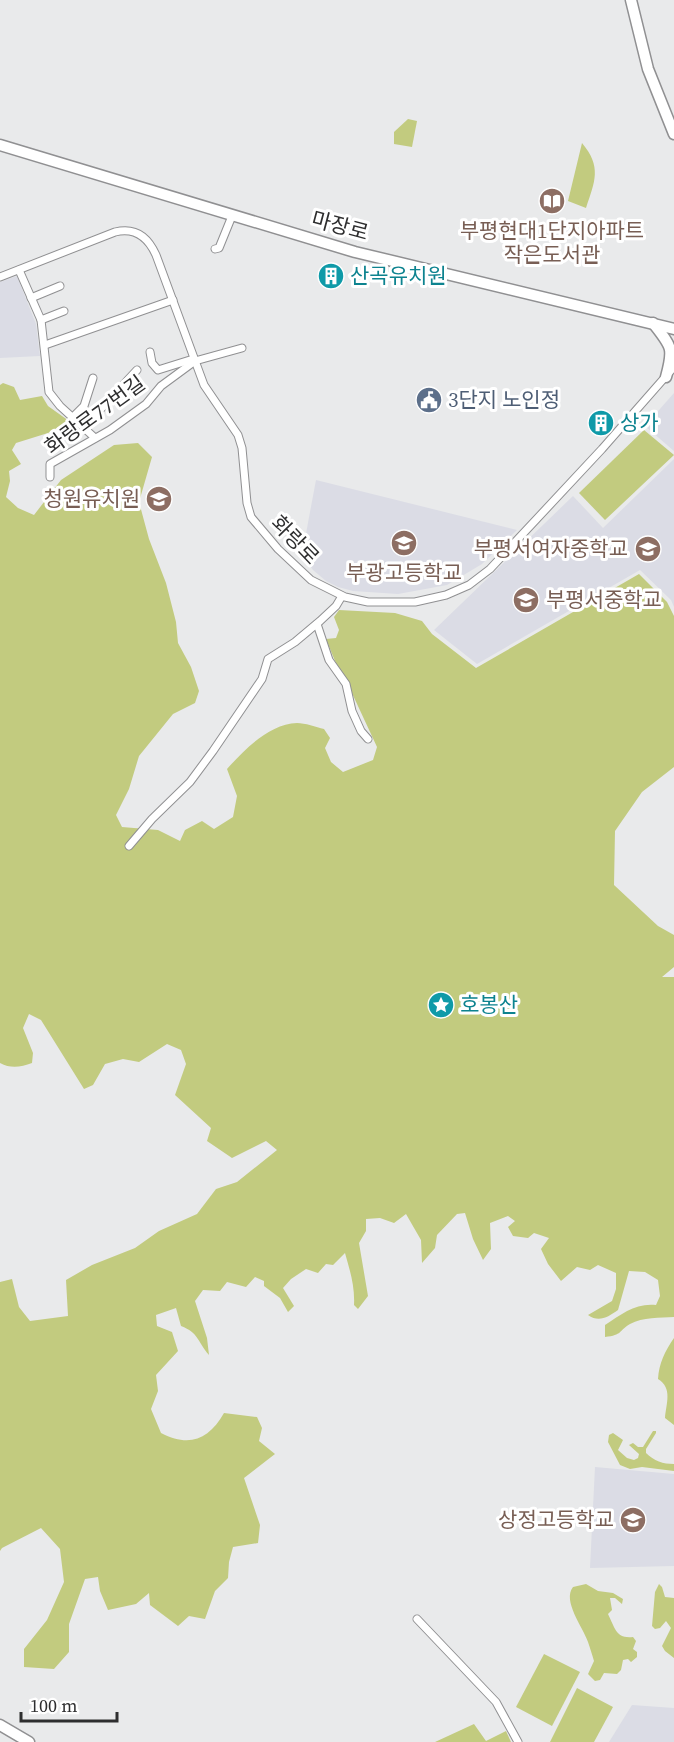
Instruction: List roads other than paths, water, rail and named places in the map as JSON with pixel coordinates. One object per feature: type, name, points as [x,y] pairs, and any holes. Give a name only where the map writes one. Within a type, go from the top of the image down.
[{"type":"main road","points":[[631,0],[648,69],[674,134]]},
{"type":"main road","name":"마장로","points":[[0,145],[356,252],[674,329]]},
{"type":"main road","points":[[653,323],[671,349],[672,357],[666,377]]},
{"type":"main road","points":[[0,1725],[29,1742]]},
{"type":"street","points":[[215,249],[219,248],[232,216]]},
{"type":"street","name":"화랑로","points":[[0,277],[115,232],[133,231],[145,237],[153,248],[204,386],[238,435],[242,448],[247,503],[251,517],[278,549],[310,580],[342,596],[368,602],[415,602],[446,595],[469,585],[490,569],[674,367]]},
{"type":"street","points":[[20,270],[41,320],[49,392],[95,438]]},
{"type":"street","points":[[31,298],[60,286]]},
{"type":"street","points":[[45,345],[173,300]]},
{"type":"street","points":[[41,320],[64,311]]},
{"type":"street","points":[[150,352],[152,363],[158,370],[242,348]]},
{"type":"street","name":"화랑로77번길","points":[[50,477],[50,464],[95,438],[146,404],[161,386],[195,361]]},
{"type":"street","points":[[84,427],[137,370]]},
{"type":"street","points":[[73,417],[84,406],[93,378]]},
{"type":"street","points":[[129,846],[152,819],[190,782],[262,679],[268,659],[295,642],[317,624],[336,606],[342,596]]},
{"type":"street","points":[[317,624],[329,660],[346,684],[352,711],[361,731],[368,739]]},
{"type":"street","points":[[417,1619],[495,1702],[518,1742]]},
{"type":"place","name":"부평현대1단지아파트 작은도서관","points":[[552,201]]},
{"type":"place","name":"산곡유치원","points":[[331,276]]},
{"type":"place","name":"3단지 노인정","points":[[429,400]]},
{"type":"place","name":"상가","points":[[601,423]]},
{"type":"place","name":"청원유치원","points":[[159,499]]},
{"type":"place","name":"부광고등학교","points":[[404,543]]},
{"type":"place","name":"부평서여자중학교","points":[[648,549]]},
{"type":"place","name":"부평서중학교","points":[[526,600]]},
{"type":"place","name":"호봉산","points":[[441,1005]]},
{"type":"place","name":"상정고등학교","points":[[633,1520]]}]
